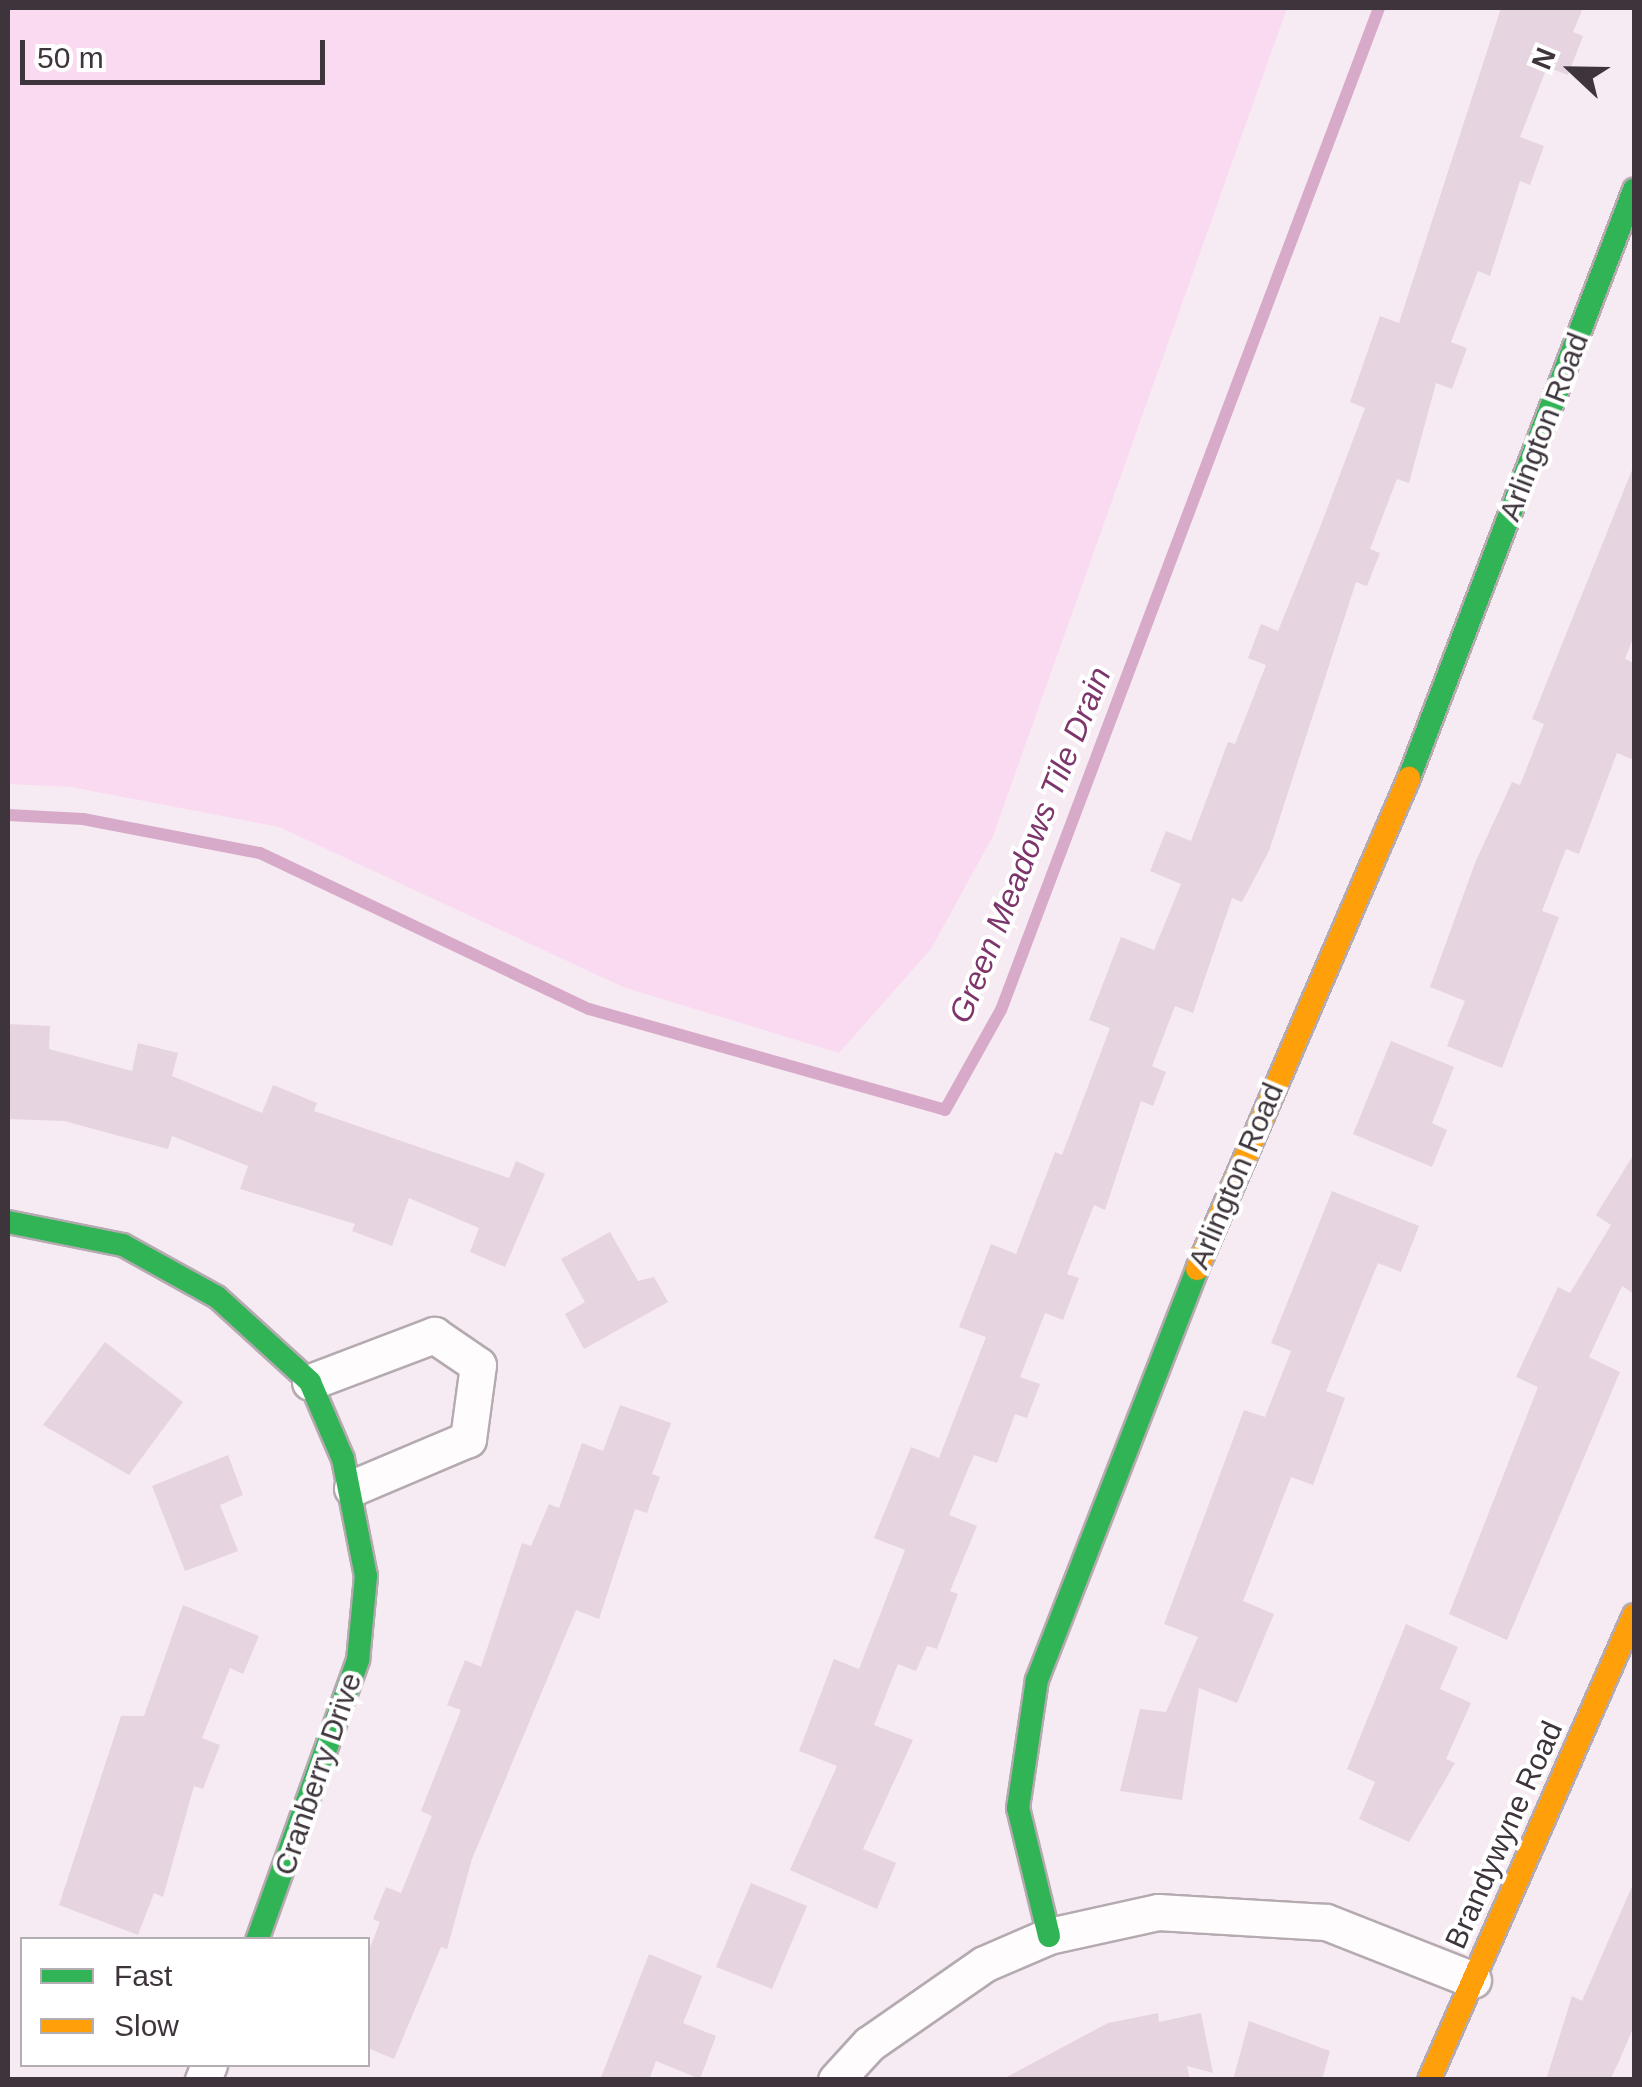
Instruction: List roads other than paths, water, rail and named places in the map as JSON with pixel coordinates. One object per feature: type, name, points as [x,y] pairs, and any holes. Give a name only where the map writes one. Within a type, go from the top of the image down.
[{"type":"street","name":"Arlington Road","points":[[1048,1936],[1018,1808],[1037,1680],[1230,1184],[1375,866],[1634,190]]},
{"type":"street","points":[[8,1222],[84,1233],[150,1257],[231,1308],[310,1382],[434,1335],[478,1364],[468,1440],[352,1488]]},
{"type":"street","name":"Cranberry Drive","points":[[258,1937],[358,1660],[366,1576],[352,1488],[310,1382]]},
{"type":"street","name":"Brandywyne Road","points":[[1429,2080],[1634,1614]]},
{"type":"street","points":[[836,2080],[932,1996],[1048,1936],[1158,1912],[1264,1912],[1372,1934],[1473,1980]]},
{"type":"waterway","name":"Green Meadows Tile Drain","points":[[8,815],[83,819],[260,853],[589,1009],[945,1110],[1001,1010],[1379,8]]}]
